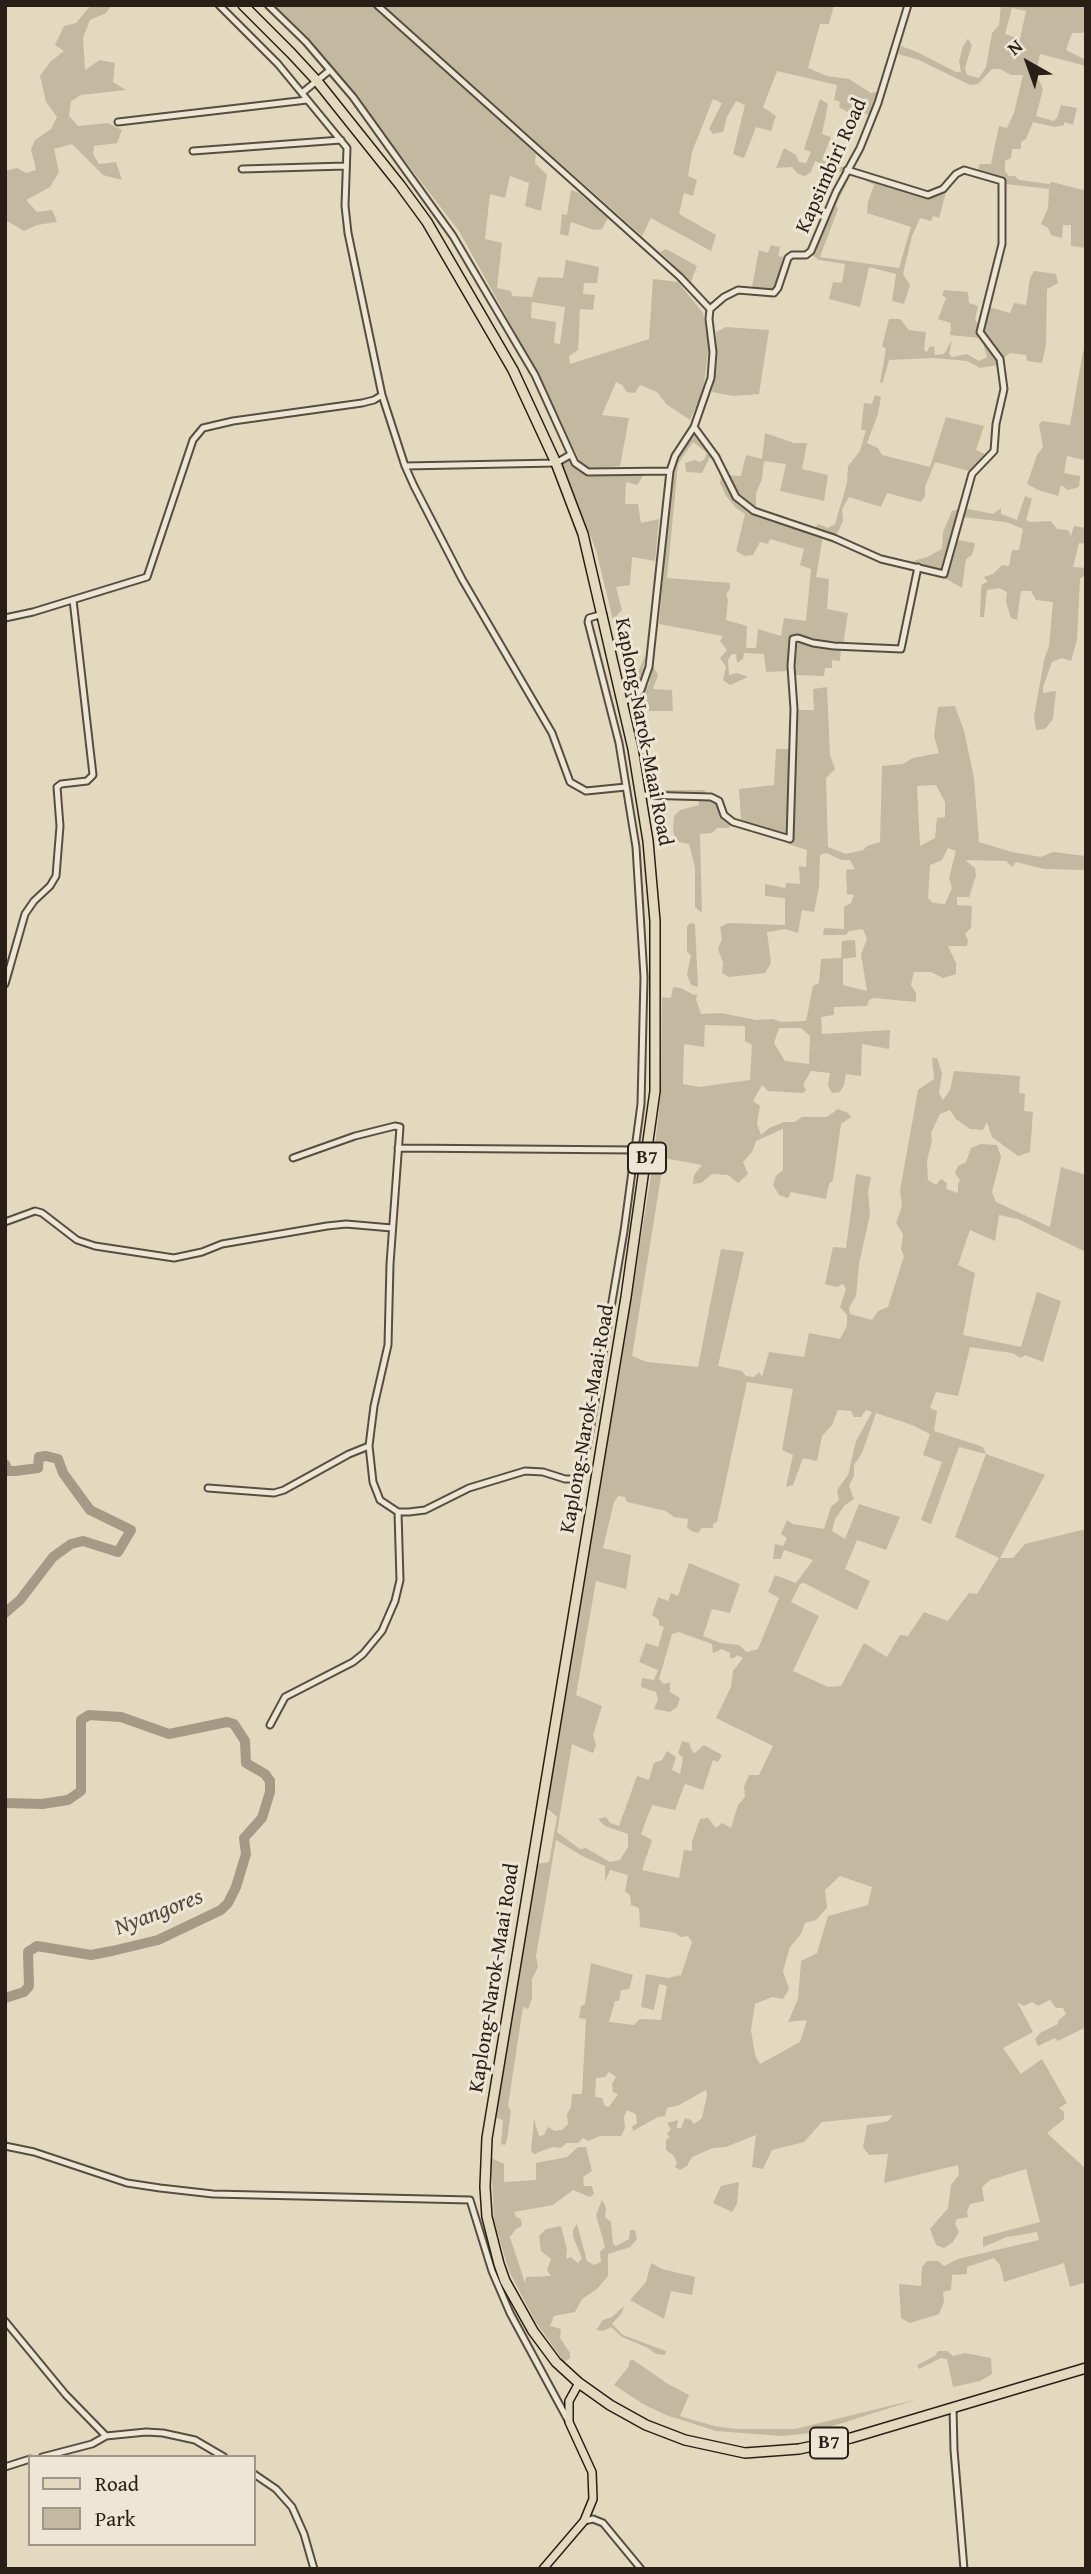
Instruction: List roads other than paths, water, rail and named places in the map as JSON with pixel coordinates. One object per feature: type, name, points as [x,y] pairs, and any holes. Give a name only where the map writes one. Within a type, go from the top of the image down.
[{"type":"highway","name":"Kaplong-Narok-Maai Road","points":[[243,5],[317,81],[383,162],[427,222],[513,370],[556,463],[583,534],[642,795],[654,902],[655,1091],[639,1214],[485,2158],[487,2217],[505,2281],[527,2322],[549,2354],[579,2383],[610,2405],[646,2425],[685,2440],[745,2453],[799,2449],[850,2438],[1086,2368]]},
{"type":"main road","points":[[543,2569],[584,2521],[593,2499],[592,2472],[569,2422],[569,2401],[579,2383]]},
{"type":"street","points":[[219,5],[278,64],[348,152],[345,166],[345,206],[350,249],[382,395],[405,466],[463,579],[552,733],[570,782],[586,791],[626,788]]},
{"type":"street","points":[[268,5],[330,70],[453,236],[535,375],[570,455],[579,468],[588,472],[670,471]]},
{"type":"street","points":[[377,5],[680,277],[710,309],[713,352],[711,378],[694,427],[675,456],[670,471],[649,667],[641,690],[623,702]]},
{"type":"street","name":"Kapsimbiri Road","points":[[710,309],[737,290],[769,294],[777,290],[788,258],[792,255],[806,255],[811,251],[847,170],[860,148],[878,103],[908,5]]},
{"type":"street","points":[[302,93],[330,70]]},
{"type":"street","points":[[118,122],[307,100]]},
{"type":"street","points":[[193,151],[341,140]]},
{"type":"street","points":[[383,162],[394,153]]},
{"type":"street","points":[[242,169],[345,166]]},
{"type":"street","points":[[694,427],[716,457],[736,497],[754,511],[834,538],[881,559],[944,574],[972,474],[990,456],[995,445],[996,424],[1004,389],[998,354],[980,332],[1002,244],[1002,181],[964,170],[956,174],[943,188],[928,195],[847,170]]},
{"type":"street","points":[[476,303],[488,295]]},
{"type":"street","points":[[5,618],[138,582],[150,574],[193,440],[203,428],[233,421],[362,403],[382,395]]},
{"type":"street","points":[[405,466],[556,463],[570,455]]},
{"type":"street","points":[[642,795],[711,797],[719,801],[724,815],[733,822],[789,839],[794,709],[791,666],[793,639],[834,646],[901,649],[918,567]]},
{"type":"street","points":[[5,984],[24,914],[56,876],[60,825],[58,785],[87,781],[93,775],[73,600]]},
{"type":"street","points":[[293,1158],[355,1136],[398,1126],[400,1129],[392,1228],[388,1345],[374,1406],[369,1446],[377,1495],[389,1508],[398,1512],[425,1510],[462,1491],[502,1476],[525,1471],[574,1479],[578,1474],[590,1431],[624,1231],[641,1104],[644,977],[636,847],[619,743],[588,624],[589,618],[603,614]]},
{"type":"street","points":[[640,905],[654,902]]},
{"type":"street","points":[[642,1018],[656,1018]]},
{"type":"street","points":[[398,1148],[635,1150]]},
{"type":"street","points":[[5,1222],[35,1211],[42,1213],[77,1240],[95,1246],[174,1258],[222,1244],[327,1226],[346,1224],[392,1228]]},
{"type":"street","points":[[208,1488],[274,1493],[369,1446]]},
{"type":"street","points":[[270,1725],[285,1697],[353,1662],[382,1631],[395,1601],[400,1580],[398,1512]]},
{"type":"street","points":[[5,2146],[34,2152],[127,2183],[160,2188],[213,2194],[470,2200],[492,2271],[510,2313],[569,2422]]},
{"type":"street","points":[[5,2321],[66,2395],[106,2436]]},
{"type":"street","points":[[953,2407],[964,2569]]},
{"type":"street","points":[[50,2455],[92,2444],[106,2436],[117,2437],[131,2432],[163,2433],[195,2440],[221,2455]]},
{"type":"street","points":[[5,2467],[28,2460]]},
{"type":"street","points":[[256,2475],[276,2489],[292,2507],[304,2534],[314,2569]]},
{"type":"street","points":[[584,2521],[597,2520],[609,2528],[641,2569]]},
{"type":"waterway","name":"Nyangores","points":[[5,1464],[8,1471],[15,1471],[38,1468],[39,1457],[58,1459],[63,1473],[90,1510],[131,1530],[118,1552],[83,1541],[71,1544],[53,1557],[20,1600],[5,1613]]},
{"type":"waterway","name":"Nyangores","points":[[5,1803],[42,1804],[68,1800],[81,1791],[81,1720],[89,1715],[121,1717],[169,1734],[227,1722],[234,1724],[245,1741],[246,1763],[265,1774],[270,1781],[270,1792],[262,1818],[244,1838],[246,1854],[236,1887],[221,1910],[158,1940],[112,1951],[91,1955],[37,1946],[28,1952],[29,1986],[24,1992],[5,1998]]}]
